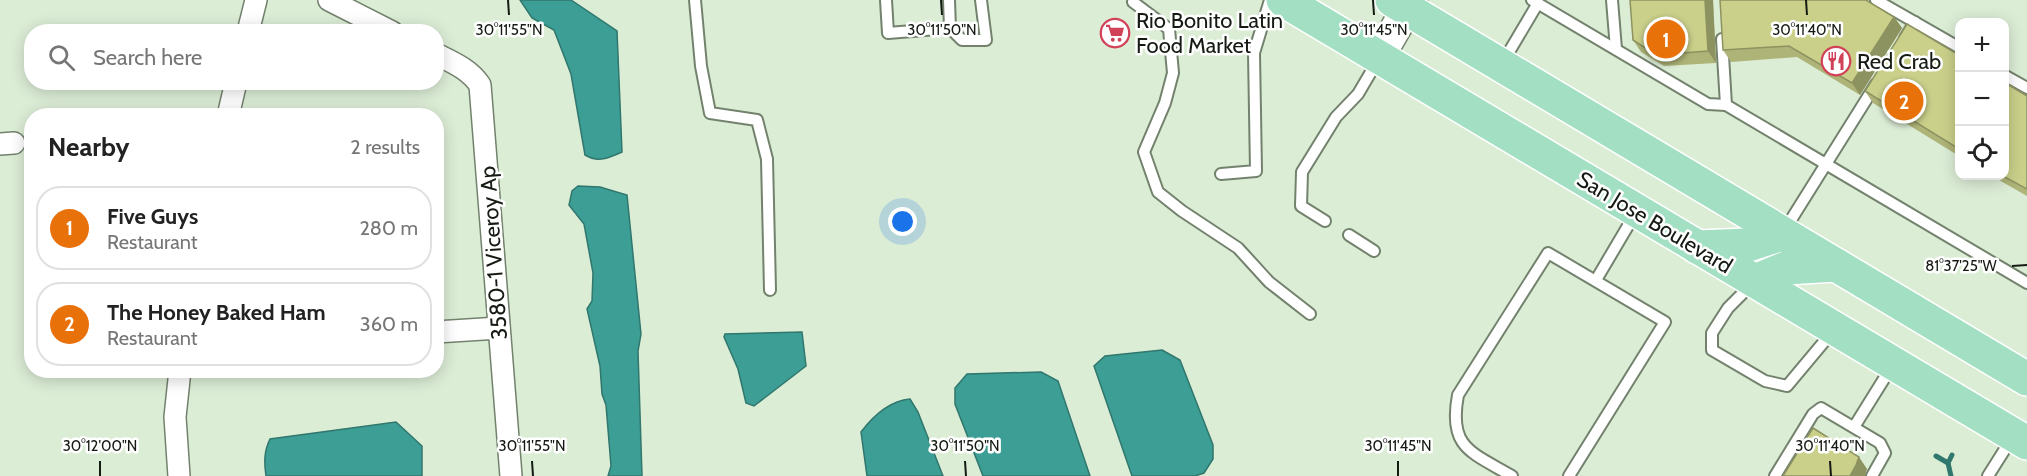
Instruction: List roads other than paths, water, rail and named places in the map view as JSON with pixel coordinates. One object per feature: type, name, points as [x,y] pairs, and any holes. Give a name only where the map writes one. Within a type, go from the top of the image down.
[{"type":"main road","name":"San Jose Boulevard","points":[[1283,0],[2020,439]]},
{"type":"main road","points":[[1403,3],[1782,234],[2027,379]]},
{"type":"main road","points":[[1697,247],[1748,245],[1782,234]]},
{"type":"main road","points":[[1755,280],[1786,268],[1836,265]]},
{"type":"street","points":[[250,24],[256,0]]},
{"type":"street","points":[[329,0],[376,24]]},
{"type":"street","points":[[1379,57],[1403,3]]},
{"type":"street","name":"3580-1 Viceroy Ap","points":[[444,58],[464,68],[480,85],[511,476]]},
{"type":"street","points":[[230,108],[234,90]]},
{"type":"street","points":[[444,331],[499,328]]},
{"type":"street","points":[[178,476],[175,417],[179,378]]},
{"type":"lane","points":[[695,0],[701,66],[710,113],[757,120],[767,159],[770,290]]},
{"type":"lane","points":[[886,0],[888,33],[950,28]]},
{"type":"lane","points":[[949,0],[950,28],[962,40],[986,40],[981,0]]},
{"type":"lane","points":[[1221,174],[1256,171],[1254,53],[1270,0]]},
{"type":"lane","points":[[1612,0],[1616,49]]},
{"type":"lane","points":[[1876,0],[1955,46]]},
{"type":"lane","points":[[1131,1],[1169,29],[1173,73],[1165,103],[1144,152],[1158,192],[1182,211],[1238,248],[1269,282],[1311,314]]},
{"type":"lane","points":[[1502,65],[1535,2],[1708,104],[1726,105],[2027,283]]},
{"type":"lane","points":[[1722,22],[1726,105]]},
{"type":"lane","points":[[1897,51],[1915,22]]},
{"type":"lane","points":[[1325,221],[1301,206],[1302,172],[1336,117],[1358,94],[1379,57]]},
{"type":"lane","points":[[1782,234],[1885,71]]},
{"type":"lane","points":[[2009,78],[2027,88]]},
{"type":"lane","points":[[1596,280],[1636,212]]},
{"type":"lane","points":[[1349,236],[1374,251]]},
{"type":"lane","points":[[1512,476],[1477,456],[1460,440],[1454,417],[1458,395],[1548,253],[1665,322],[1569,476]]},
{"type":"lane","points":[[1755,280],[1728,308],[1712,333],[1712,350],[1765,381],[1787,386],[1835,328]]},
{"type":"lane","points":[[1854,427],[1893,363]]},
{"type":"lane","points":[[1776,476],[1816,410],[1821,408],[1884,447],[1885,453],[1872,476]]},
{"type":"lane","points":[[1988,476],[2020,439]]},
{"type":"water","points":[[520,0],[571,0],[617,31],[622,152],[599,159],[585,155],[571,74],[554,30],[532,18]]},
{"type":"water","points":[[578,186],[600,187],[627,195],[641,334],[638,351],[642,476],[608,476],[611,466],[606,405],[587,309],[592,301],[593,273],[584,224],[569,205],[572,191]]},
{"type":"water","points":[[802,332],[806,366],[754,406],[746,403],[738,369],[724,337],[725,334]]},
{"type":"water","points":[[1162,350],[1180,360],[1213,445],[1213,459],[1204,473],[1195,476],[1132,476],[1094,366],[1105,356]]},
{"type":"water","points":[[1041,372],[1058,381],[1090,476],[983,476],[955,404],[955,388],[967,374]]},
{"type":"water","points":[[910,399],[918,412],[943,476],[867,476],[861,432],[882,410],[902,400]]},
{"type":"water","points":[[396,422],[422,446],[422,476],[266,476],[265,457],[270,439]]},
{"type":"waterway","points":[[1948,463],[1952,455]]},
{"type":"waterway","points":[[1936,456],[1948,463],[1951,476]]},
{"type":"place","name":"Rio Bonito Latin Food Market","points":[[1115,33]]},
{"type":"place","name":"Five Guys","points":[[1666,39]]},
{"type":"place","name":"Red Crab","points":[[1836,61]]},
{"type":"place","name":"The Honey Baked Ham","points":[[1904,101]]}]
